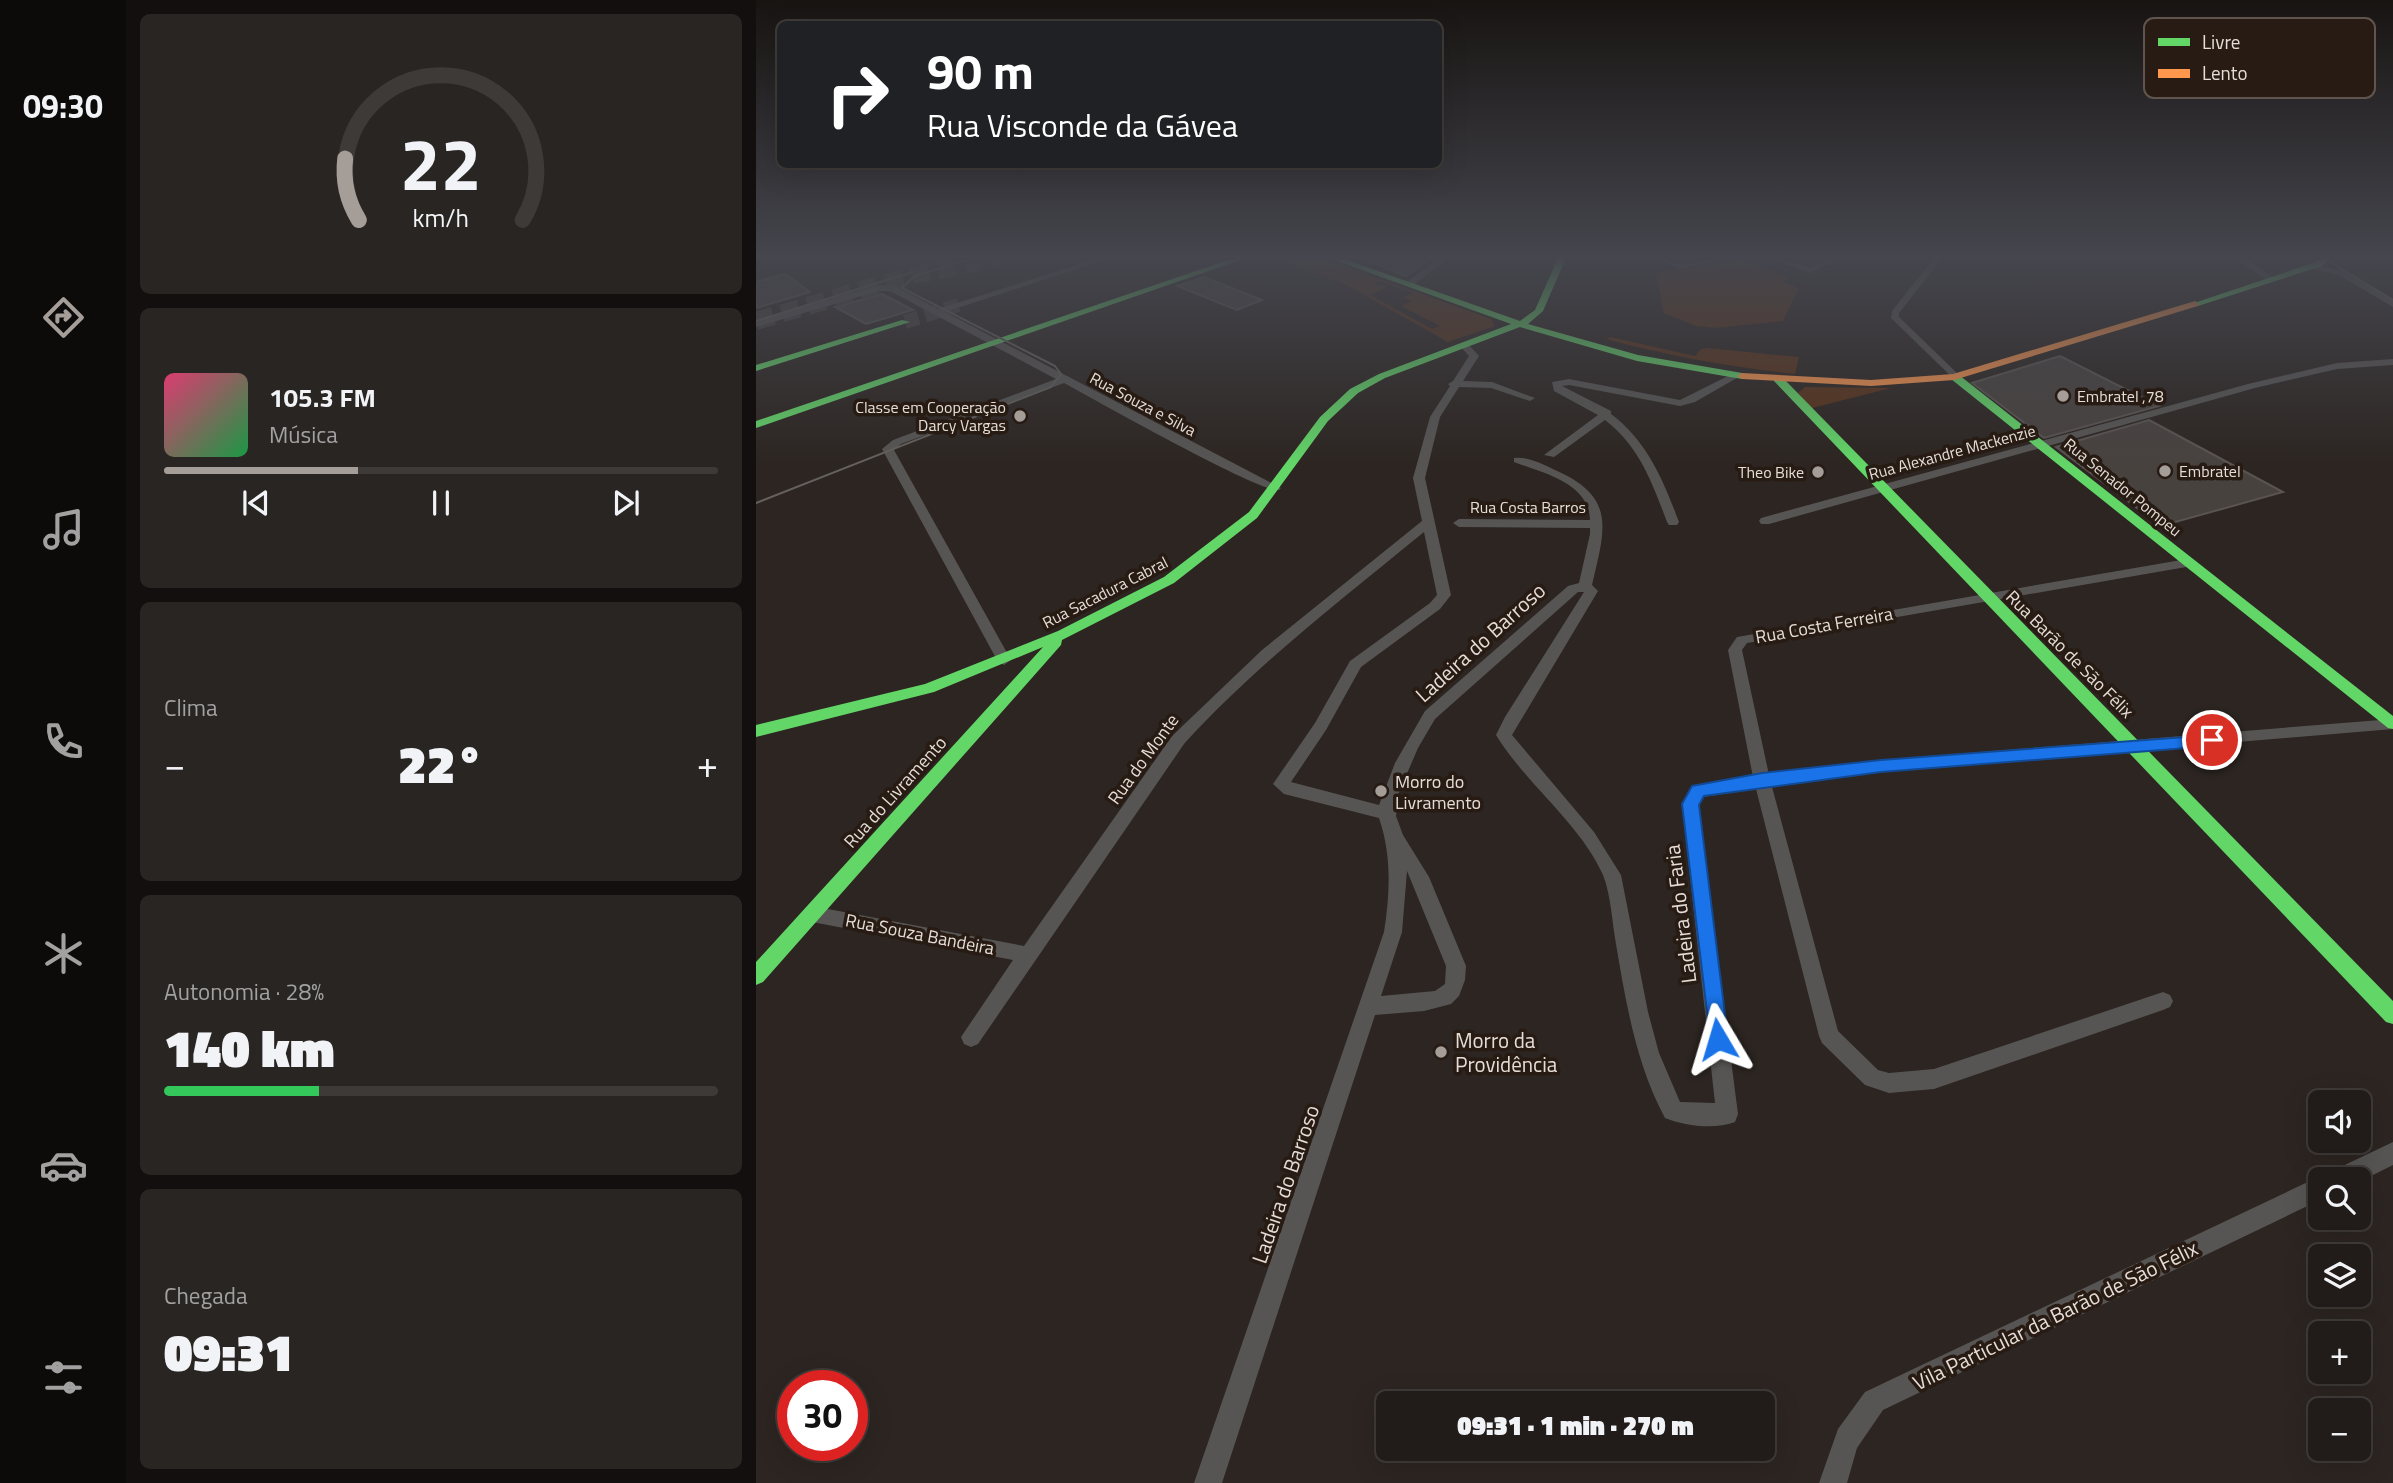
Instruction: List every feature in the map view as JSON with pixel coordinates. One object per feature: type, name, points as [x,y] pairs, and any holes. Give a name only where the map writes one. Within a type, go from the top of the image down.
[{"type":"street","points":[[756,368],[888,327]]},
{"type":"street","name":"Rua Souza e Silva","points":[[967,327],[1063,380],[1275,488]]},
{"type":"street","points":[[756,425],[1040,327]]},
{"type":"street","name":"Rua Sacadura Cabral","points":[[756,731],[880,702],[1004,660],[1063,634],[1183,572],[1253,515],[1341,400],[1382,376],[1512,327]]},
{"type":"street","points":[[1537,327],[1660,363],[1778,379],[1878,383],[1955,377],[2117,327]]},
{"type":"street","name":"Rua Senador Pompeu","points":[[1904,327],[1955,377],[2043,444],[2187,563],[2393,724]]},
{"type":"street","points":[[1386,813],[1290,790],[1282,784],[1321,726],[1355,664],[1442,600],[1445,588],[1419,478],[1435,417],[1474,356],[1465,346]]},
{"type":"street","name":"Rua Alexandre Mackenzie","points":[[1765,521],[2314,371],[2393,362]]},
{"type":"street","points":[[1673,522],[1654,470],[1642,450],[1607,413],[1558,389],[1556,384],[1569,382],[1680,403],[1691,400],[1737,374]]},
{"type":"street","name":"Rua Barão de São Félix","points":[[1778,379],[2393,1015]]},
{"type":"street","points":[[1004,660],[890,448],[1063,380]]},
{"type":"street","points":[[1454,384],[1492,385],[1530,398]]},
{"type":"street","points":[[1550,455],[1607,413]]},
{"type":"street","points":[[1518,460],[1568,478],[1586,489],[1592,498],[1597,524],[1585,586]]},
{"type":"street","name":"Rua do Monte","points":[[971,1037],[1178,740],[1199,716],[1251,668],[1429,522]]},
{"type":"street","name":"Rua Costa Barros","points":[[1459,523],[1597,524]]},
{"type":"street","name":"Rua Costa Ferreira","points":[[2163,1001],[1934,1079],[1889,1083],[1872,1078],[1829,1036],[1762,779],[1735,650],[1742,640],[2187,563]]},
{"type":"street","name":"Ladeira do Barroso","points":[[1208,1483],[1369,1006],[1397,912],[1395,836],[1386,813],[1415,737],[1430,715],[1573,589],[1585,586]]},
{"type":"street","name":"Ladeira do Faria","points":[[1585,586],[1590,588],[1590,595],[1510,721],[1504,735],[1521,760],[1588,837],[1612,875],[1638,1012],[1649,1053],[1673,1110],[1684,1114],[1727,1114],[1690,804],[1695,794],[1703,789],[1762,779]]},
{"type":"street","name":"Rua do Livramento","points":[[756,976],[1063,634]]},
{"type":"street","points":[[1762,779],[1881,766],[2393,724]]},
{"type":"street","points":[[1369,1006],[1438,1000],[1452,991],[1456,977],[1456,966],[1424,888],[1395,836]]},
{"type":"street","name":"Rua Souza Bandeira","points":[[812,914],[1028,955]]},
{"type":"street","points":[[2364,1167],[2393,1153]]},
{"type":"street","name":"Vila Particular da Barão de São Félix","points":[[1833,1483],[1843,1445],[1858,1418],[1874,1401],[2308,1194]]},
{"type":"shaded area","points":[[1422,327],[1491,327],[1448,342]]},
{"type":"shaded area","points":[[1610,337],[1695,356],[1701,349],[1707,348],[1799,357],[1795,374],[1676,356],[1606,339]]},
{"type":"shaded area","points":[[1805,387],[1891,388],[1812,408],[1797,394]]},
{"type":"building","name":"Embratel ,78","points":[[2060,356],[2159,406],[2044,438],[1972,383]]},
{"type":"building","name":"Embratel","points":[[2149,420],[2283,492],[2161,526],[2056,447]]},
{"type":"tram line","points":[[756,503],[1051,387],[1061,374],[1055,366],[979,327]]},
{"type":"traffic: fast","points":[[756,368],[888,327]]},
{"type":"traffic: fast","points":[[756,425],[1041,327]]},
{"type":"traffic: fast","points":[[756,731],[929,688],[1063,634],[1169,580],[1253,515],[1324,419],[1354,391],[1382,376],[1512,327]]},
{"type":"traffic: fast","points":[[1529,327],[1637,358],[1742,376]]},
{"type":"traffic: fast","points":[[1955,377],[2393,724]]},
{"type":"traffic: fast","points":[[1778,379],[2393,1015]]},
{"type":"traffic: fast","points":[[756,976],[1056,642]]},
{"type":"traffic: slow","points":[[1742,376],[1871,383],[1954,377],[2118,327]]},
{"type":"place","name":"Embratel ,78","points":[[2063,396]]},
{"type":"place","name":"Classe em Cooperação Darcy Vargas","points":[[1020,416]]},
{"type":"place","name":"Embratel","points":[[2165,471]]},
{"type":"place","name":"Theo Bike","points":[[1818,472]]},
{"type":"place","name":"Morro do Livramento","points":[[1381,791]]},
{"type":"place","name":"Morro da Providência","points":[[1441,1052]]},
{"type":"route","points":[[1718,1039],[1690,804],[1698,791],[1762,779],[1881,766],[2212,740]]}]
